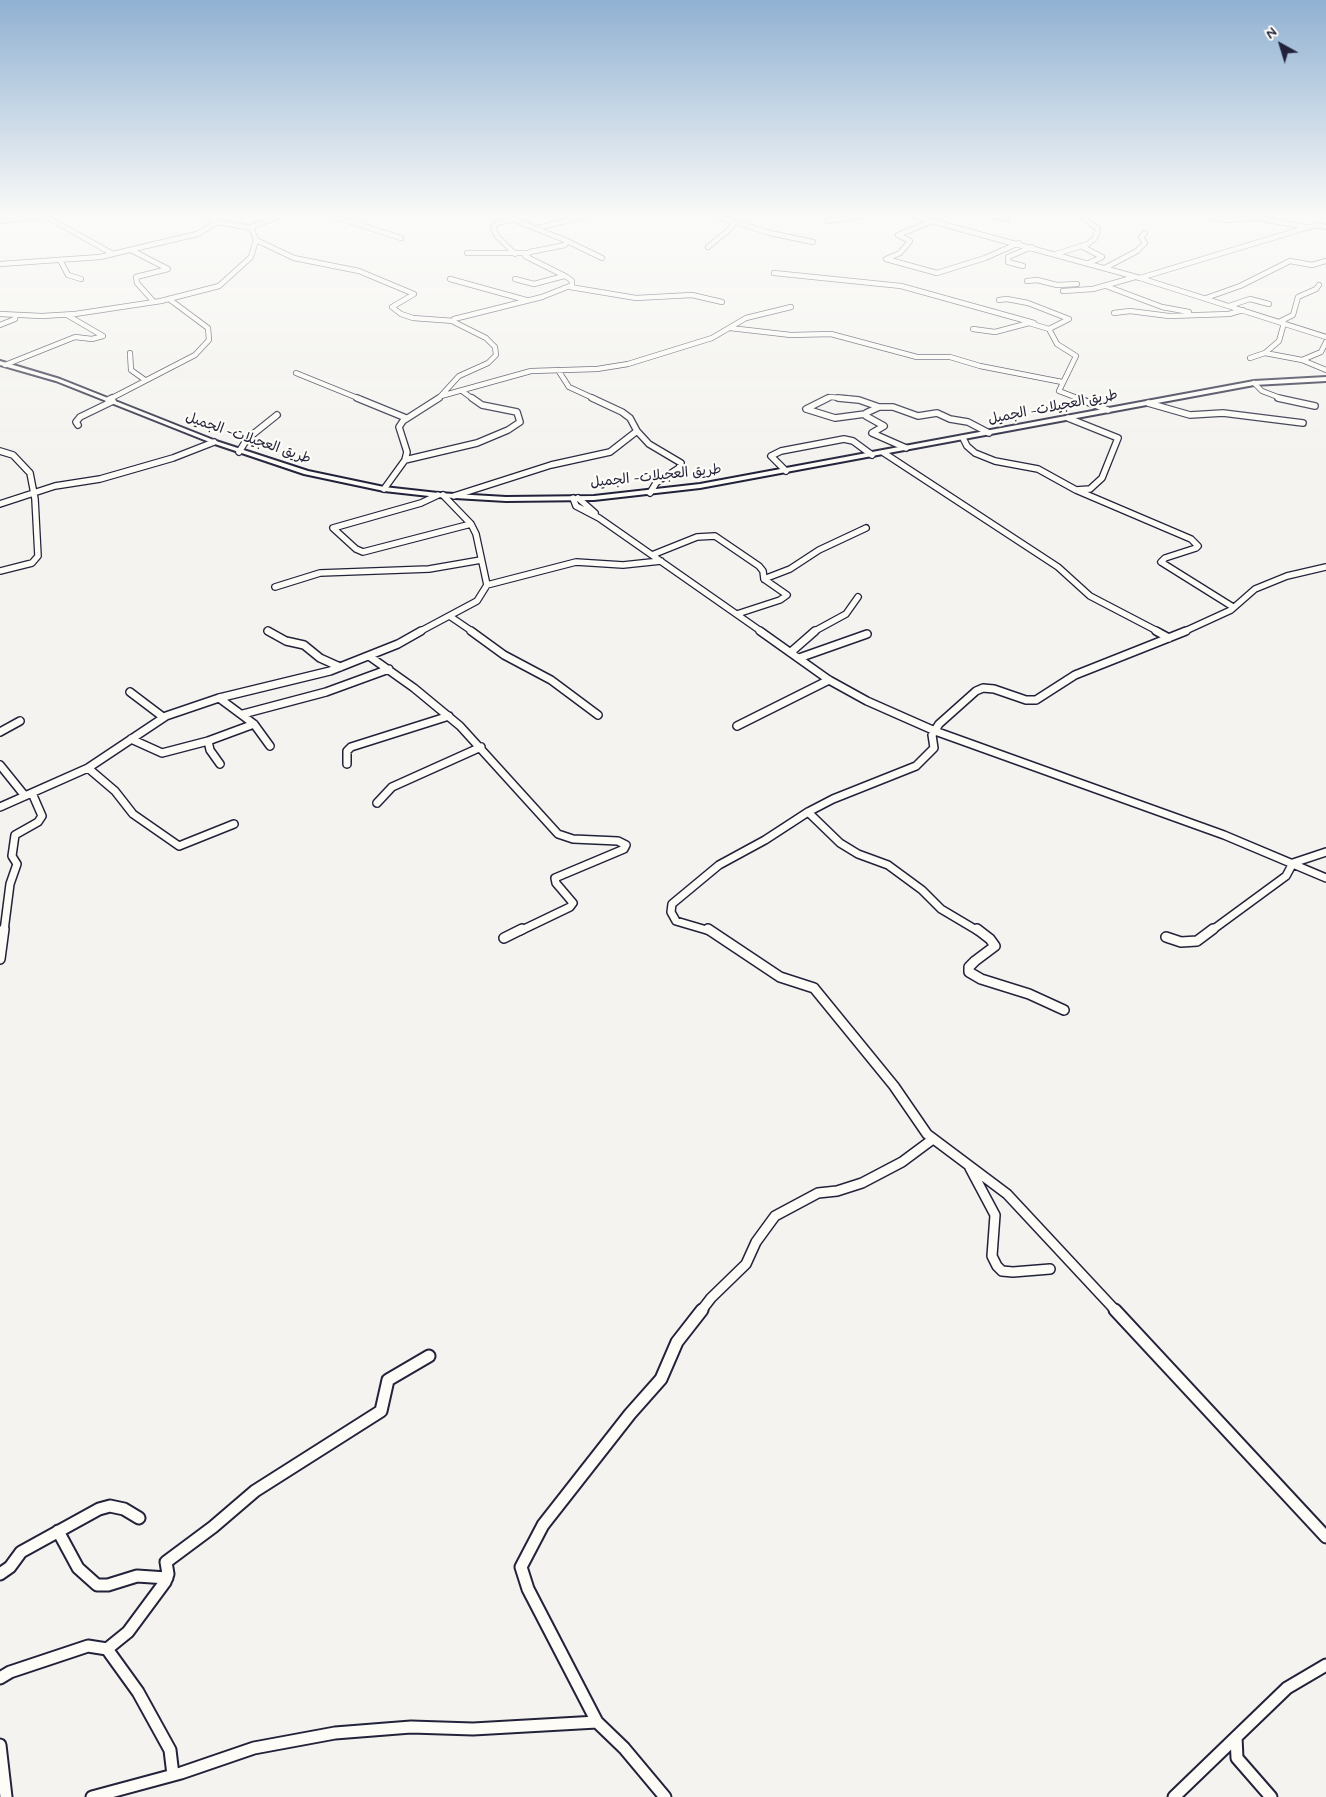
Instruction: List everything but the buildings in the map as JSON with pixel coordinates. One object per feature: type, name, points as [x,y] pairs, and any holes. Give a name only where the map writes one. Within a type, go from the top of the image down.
[{"type":"main road","name":"طريق العجيلات- الجميل","points":[[2,364],[46,376],[239,452],[306,473],[384,489],[440,495],[556,499],[650,493],[786,471],[1254,383],[1326,379]]},
{"type":"main road","points":[[588,507],[594,498]]},
{"type":"main road","points":[[556,499],[576,506]]},
{"type":"street","points":[[0,314],[67,315],[165,300]]},
{"type":"street","points":[[78,425],[76,422],[80,417],[145,380],[195,355],[209,340],[208,328],[170,300]]},
{"type":"street","points":[[384,489],[404,460],[406,447],[399,427],[406,418],[441,396],[455,379],[492,360],[496,352],[486,338],[454,321],[414,318],[401,314],[392,307],[404,300]]},
{"type":"street","points":[[524,300],[528,301]]},
{"type":"street","points":[[454,321],[460,316],[531,300]]},
{"type":"street","points":[[713,300],[722,302]]},
{"type":"street","points":[[951,300],[1049,329],[1057,344],[1076,356],[1059,391],[1108,410]]},
{"type":"street","points":[[1012,300],[1028,303],[1069,319],[1049,329]]},
{"type":"street","points":[[1143,300],[1162,307],[1198,314]]},
{"type":"street","points":[[1211,300],[1326,337]]},
{"type":"street","points":[[1229,306],[1247,300]]},
{"type":"street","points":[[1253,300],[1269,304]]},
{"type":"street","points":[[1278,322],[1292,315],[1297,300]]},
{"type":"street","points":[[441,396],[526,372],[596,370],[618,366],[701,342],[746,318],[791,307]]},
{"type":"street","points":[[1114,313],[1130,311],[1169,316],[1229,314],[1243,310]]},
{"type":"street","points":[[0,325],[15,319],[15,315]]},
{"type":"street","points":[[2,364],[75,338],[92,339],[103,336],[67,315]]},
{"type":"street","points":[[973,329],[995,332],[1021,324],[1034,323]]},
{"type":"street","points":[[1250,358],[1265,353],[1279,340],[1284,324]]},
{"type":"street","points":[[730,328],[791,335],[831,334],[917,357],[950,358],[980,366],[1062,382]]},
{"type":"street","points":[[1302,360],[1321,352],[1326,342]]},
{"type":"street","points":[[130,353],[131,370],[145,380]]},
{"type":"street","points":[[1265,353],[1288,359],[1302,360],[1325,369]]},
{"type":"street","points":[[558,370],[569,387],[622,412],[630,418],[637,431],[649,444],[678,461],[681,465],[656,484],[650,493]]},
{"type":"street","points":[[296,373],[406,418]]},
{"type":"street","points":[[1254,383],[1262,391],[1274,397],[1315,406]]},
{"type":"street","points":[[404,460],[477,443],[508,430],[520,422],[518,412],[482,405],[462,391]]},
{"type":"street","points":[[878,407],[865,414],[835,418],[806,409],[830,397],[859,400],[878,407],[896,407],[918,416],[937,413],[950,419],[968,422],[989,433]]},
{"type":"street","points":[[1148,403],[1190,415],[1223,413],[1303,423]]},
{"type":"street","points":[[865,414],[884,426],[873,433],[906,448]]},
{"type":"street","points":[[239,452],[247,439],[277,415]]},
{"type":"street","points":[[1068,418],[1115,436],[1118,441],[1099,482],[1090,489],[1076,490]]},
{"type":"street","points":[[454,496],[552,465],[603,455],[616,450],[626,438],[637,431]]},
{"type":"street","points":[[963,438],[966,446],[975,453],[995,461],[1038,468],[1076,490],[1192,539],[1198,546],[1196,548],[1162,560],[1163,564],[1233,607]]},
{"type":"street","points":[[786,471],[772,457],[773,454],[844,439],[853,441],[872,455]]},
{"type":"street","points":[[0,504],[34,496],[42,490],[100,479],[170,459],[214,442]]},
{"type":"street","points":[[0,451],[12,455],[29,470],[34,496],[37,559],[0,571]]},
{"type":"street","points":[[884,452],[920,478],[1058,567],[1090,596],[1169,638]]},
{"type":"street","points":[[0,807],[88,768],[163,717],[220,698],[340,668],[451,617],[482,597],[486,585],[471,524],[440,495],[421,503],[332,528],[356,550],[363,552],[471,524]]},
{"type":"street","points":[[576,498],[576,506],[600,518]]},
{"type":"street","points":[[576,498],[600,518],[798,658],[867,702],[935,731],[1224,835],[1326,878]]},
{"type":"street","points":[[764,579],[790,569],[819,550],[866,528]]},
{"type":"street","points":[[652,555],[697,537],[712,535],[718,537],[759,566],[763,571],[764,579]]},
{"type":"street","points":[[275,587],[320,573],[429,569],[481,560]]},
{"type":"street","points":[[486,585],[576,562],[623,565],[661,561]]},
{"type":"street","points":[[1326,567],[1306,570],[1269,582],[1245,595],[1233,607],[1218,617],[1075,675],[1036,700],[1026,700],[994,689],[979,689],[939,724],[932,735],[934,748],[916,766],[832,800],[808,812],[765,840],[720,865],[672,904],[671,912],[676,921],[685,925],[707,929],[780,977],[814,988],[836,1011],[862,1048],[894,1086],[916,1120],[933,1139],[1007,1194],[1326,1537]]},
{"type":"street","points":[[737,614],[786,597],[784,591],[764,579]]},
{"type":"street","points":[[791,652],[812,633],[846,614],[858,597]]},
{"type":"street","points":[[451,617],[504,655],[551,680],[598,715]]},
{"type":"street","points":[[268,631],[286,642],[304,645],[320,658],[340,668]]},
{"type":"street","points":[[798,658],[867,634]]},
{"type":"street","points":[[369,656],[389,669],[449,716],[481,747],[558,834],[573,839],[618,841],[626,845],[624,849],[556,878],[556,883],[571,898],[572,903],[570,906],[504,938]]},
{"type":"street","points":[[243,714],[326,692],[389,669]]},
{"type":"street","points":[[737,726],[830,680]]},
{"type":"street","points":[[130,692],[163,717]]},
{"type":"street","points":[[220,698],[254,724],[270,746]]},
{"type":"street","points":[[347,764],[347,751],[351,747],[449,716]]},
{"type":"street","points":[[0,732],[20,721]]},
{"type":"street","points":[[130,739],[162,753],[208,741],[254,724]]},
{"type":"street","points":[[208,741],[210,750],[220,764]]},
{"type":"street","points":[[377,804],[392,787],[481,747]]},
{"type":"street","points":[[0,766],[25,796]]},
{"type":"street","points":[[88,768],[115,790],[133,814],[179,846],[234,824]]},
{"type":"street","points":[[0,959],[3,912],[12,875],[18,864],[12,856],[15,835],[41,820],[32,793]]},
{"type":"street","points":[[808,812],[840,843],[858,854],[896,870],[922,890],[941,909],[965,921],[990,939],[995,946],[975,961],[969,967],[969,972],[981,980],[1029,994],[1064,1010]]},
{"type":"street","points":[[1166,937],[1181,942],[1197,941],[1286,876],[1293,863],[1326,852]]},
{"type":"street","points":[[665,1797],[624,1748],[598,1722],[522,1574],[521,1567],[543,1525],[630,1414],[661,1379],[677,1342],[711,1298],[746,1264],[756,1242],[775,1216],[818,1193],[837,1191],[862,1183],[902,1162],[933,1139]]},
{"type":"street","points":[[969,1167],[995,1214],[992,1256],[997,1266],[1002,1270],[1013,1272],[1050,1269]]},
{"type":"street","points":[[107,1649],[128,1632],[167,1578],[166,1562],[170,1558],[213,1527],[255,1491],[381,1411],[388,1380],[429,1356]]},
{"type":"street","points":[[0,1574],[10,1567],[21,1552],[91,1512],[110,1506],[124,1509],[139,1518]]},
{"type":"street","points":[[58,1531],[78,1568],[97,1585],[108,1585],[137,1576],[167,1578]]},
{"type":"street","points":[[0,1678],[10,1672],[88,1646],[107,1649],[138,1692],[170,1750],[173,1775]]},
{"type":"street","points":[[1174,1797],[1287,1688],[1326,1665]]},
{"type":"street","points":[[92,1797],[173,1775],[254,1748],[335,1733],[411,1727],[473,1729],[598,1722]]},
{"type":"street","points":[[1236,1738],[1237,1758],[1271,1797]]},
{"type":"street","points":[[0,1745],[6,1797]]}]
